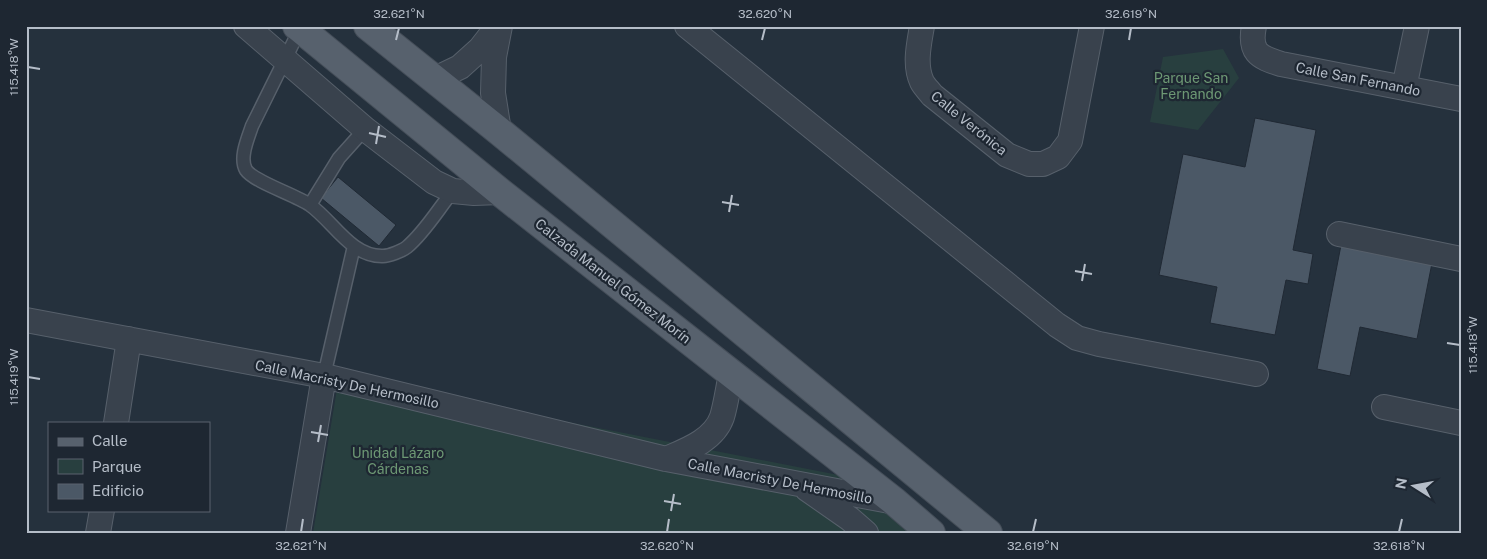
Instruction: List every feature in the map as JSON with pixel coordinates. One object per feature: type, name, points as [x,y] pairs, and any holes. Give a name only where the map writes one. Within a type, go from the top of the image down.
[{"type":"main road","points":[[368,26],[499,131],[988,533]]},
{"type":"main road","name":"Calzada Manuel Gómez Morín","points":[[298,28],[500,192],[895,502],[931,533]]},
{"type":"street","points":[[246,26],[365,129],[434,182],[453,190],[474,193],[500,192]]},
{"type":"street","points":[[435,79],[460,67],[480,49],[499,26]]},
{"type":"street","points":[[499,26],[494,57],[493,84],[499,131]]},
{"type":"street","points":[[687,26],[1057,325],[1077,338],[1098,344],[1256,374]]},
{"type":"street","name":"Calle Verónica","points":[[922,26],[918,70],[922,83],[932,95],[1007,155],[1029,164],[1044,164],[1058,157],[1070,140],[1092,26]]},
{"type":"street","name":"Calle San Fernando","points":[[1254,26],[1252,46],[1257,54],[1268,60],[1461,99]]},
{"type":"street","points":[[1404,88],[1418,26]]},
{"type":"street","points":[[1339,234],[1461,259]]},
{"type":"street","name":"Calle Macristy De Hermosillo","points":[[26,320],[324,376],[666,458],[895,502]]},
{"type":"street","points":[[116,422],[129,339]]},
{"type":"street","name":"Calle Macristy De Hermosillo","points":[[666,458],[685,451],[702,441],[715,430],[722,417],[731,374]]},
{"type":"street","points":[[298,533],[324,376]]},
{"type":"street","points":[[1384,407],[1461,423]]},
{"type":"street","points":[[802,485],[850,519],[866,533]]},
{"type":"street","points":[[98,533],[102,512]]},
{"type":"lane","points":[[298,28],[246,142],[244,159],[246,170],[256,179],[310,204],[354,246],[369,254],[384,256],[406,248],[453,190]]},
{"type":"lane","points":[[310,204],[339,158],[365,129]]},
{"type":"lane","points":[[324,376],[354,246]]},
{"type":"green space","name":"Parque San Fernando","points":[[1223,49],[1239,78],[1198,130],[1150,122],[1163,57]]},
{"type":"green space","name":"Unidad Lázaro Cárdenas","points":[[339,377],[869,481],[925,533],[313,533]]},
{"type":"building","points":[[1255,118],[1316,130],[1293,250],[1313,254],[1308,284],[1286,280],[1275,335],[1210,323],[1217,287],[1159,275],[1183,154],[1245,167]]},
{"type":"building","points":[[338,177],[396,225],[379,246],[321,198]]},
{"type":"building","points":[[1342,240],[1433,258],[1417,339],[1360,327],[1350,376],[1317,369]]}]
